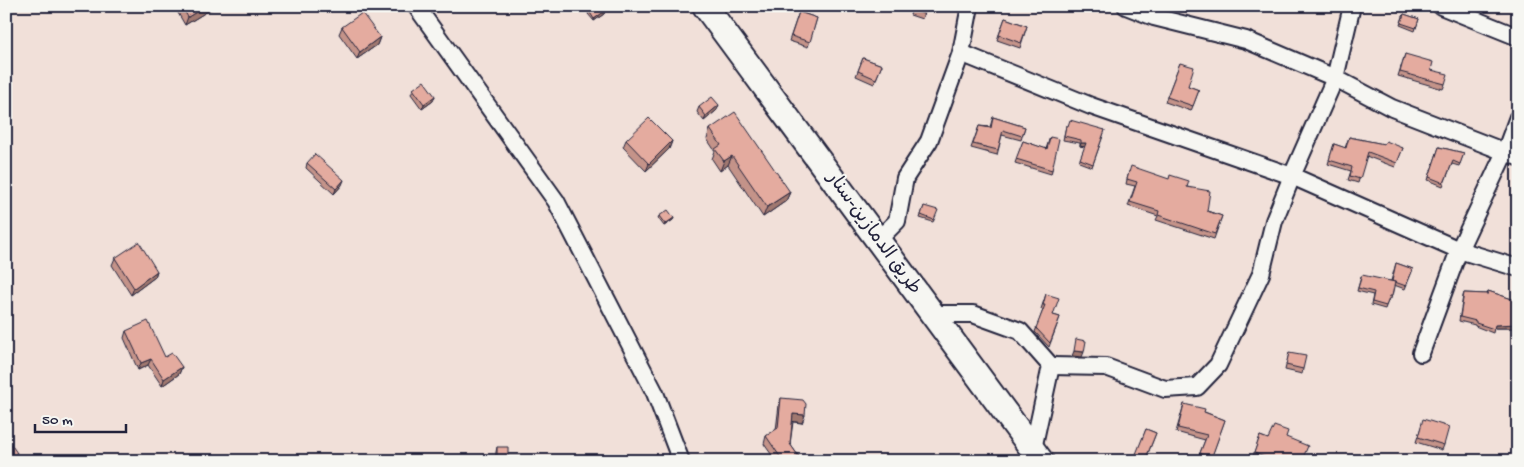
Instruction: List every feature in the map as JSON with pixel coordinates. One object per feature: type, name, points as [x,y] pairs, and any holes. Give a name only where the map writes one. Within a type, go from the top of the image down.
[{"type":"highway","name":"طريق الدمازين-سنار","points":[[714,10],[878,240],[1037,455]]},
{"type":"street","points":[[416,6],[556,201],[655,393],[681,461]]},
{"type":"street","points":[[878,240],[897,221],[905,178],[930,141],[960,53],[970,6]]},
{"type":"street","points":[[1126,6],[1156,11],[1246,40],[1335,78],[1392,108],[1511,155]]},
{"type":"street","points":[[932,314],[973,314],[1020,331],[1051,366],[1106,367],[1165,389],[1197,387],[1218,365],[1262,274],[1274,221],[1335,78],[1352,6]]},
{"type":"street","points":[[1441,6],[1518,36]]},
{"type":"street","points":[[960,53],[1091,106],[1292,176],[1459,250],[1518,268]]},
{"type":"street","points":[[1420,353],[1459,250],[1511,155],[1518,117]]},
{"type":"street","points":[[1037,455],[1051,366]]},
{"type":"building","points":[[181,6],[206,6],[188,17]]},
{"type":"building","points":[[596,6],[602,6],[605,11],[594,19],[589,11]]},
{"type":"building","points":[[913,6],[926,6],[924,14],[912,10]]},
{"type":"building","points":[[799,12],[817,18],[810,42],[791,36]]},
{"type":"building","points":[[362,13],[380,37],[360,52],[342,27]]},
{"type":"building","points":[[1404,14],[1419,19],[1416,28],[1401,23]]},
{"type":"building","points":[[1005,18],[1027,26],[1021,43],[999,35]]},
{"type":"building","points":[[1405,54],[1433,62],[1431,70],[1448,74],[1445,84],[1400,72]]},
{"type":"building","points":[[863,58],[882,65],[876,79],[858,71]]},
{"type":"building","points":[[1180,63],[1194,67],[1188,86],[1199,90],[1193,106],[1167,97]]},
{"type":"building","points":[[424,81],[435,96],[424,104],[413,89]]},
{"type":"building","points":[[712,97],[719,105],[706,116],[699,107]]},
{"type":"building","points":[[735,112],[790,192],[767,207],[732,156],[724,161],[715,149],[721,145],[710,129]]},
{"type":"building","points":[[993,117],[1025,127],[1022,136],[1003,130],[998,150],[973,144],[979,126],[991,128]]},
{"type":"building","points":[[649,118],[672,141],[649,164],[626,140]]},
{"type":"building","points":[[1070,120],[1105,130],[1093,164],[1080,159],[1086,143],[1081,143],[1081,140],[1064,136],[1066,126],[1068,126]]},
{"type":"building","points":[[1050,137],[1059,139],[1052,170],[1016,159],[1023,141],[1047,149]]},
{"type":"building","points":[[1349,137],[1384,144],[1386,141],[1403,148],[1397,163],[1368,152],[1360,179],[1350,176],[1352,167],[1329,160],[1334,144],[1346,148]]},
{"type":"building","points":[[1439,147],[1464,153],[1460,164],[1453,161],[1444,183],[1429,177]]},
{"type":"building","points":[[315,154],[344,180],[336,189],[307,163]]},
{"type":"building","points":[[1131,166],[1169,179],[1170,175],[1189,181],[1187,187],[1210,191],[1207,211],[1222,216],[1215,234],[1158,215],[1159,211],[1130,202],[1137,182],[1127,179]]},
{"type":"building","points":[[924,206],[938,210],[934,220],[921,215]]},
{"type":"building","points":[[668,210],[674,218],[665,224],[659,216]]},
{"type":"building","points":[[139,242],[157,271],[134,288],[115,258]]},
{"type":"building","points":[[1396,263],[1413,269],[1406,286],[1392,281]]},
{"type":"building","points":[[1362,275],[1395,282],[1392,296],[1390,296],[1386,306],[1372,302],[1374,292],[1358,288]]},
{"type":"building","points":[[1488,291],[1518,301],[1518,324],[1495,325],[1494,329],[1476,323],[1476,321],[1460,317],[1464,293],[1488,294]]},
{"type":"building","points":[[1046,294],[1059,298],[1053,315],[1060,317],[1050,343],[1036,328],[1045,305],[1043,305]]},
{"type":"building","points":[[148,321],[165,357],[172,353],[182,367],[164,379],[151,359],[141,363],[126,331]]},
{"type":"building","points":[[1076,339],[1086,341],[1084,352],[1074,351]]},
{"type":"building","points":[[1289,353],[1306,356],[1303,369],[1286,365]]},
{"type":"building","points":[[781,398],[803,400],[806,404],[805,415],[793,414],[790,444],[802,461],[783,461],[766,436],[778,428]]},
{"type":"building","points":[[1184,404],[1205,409],[1204,412],[1225,420],[1211,459],[1200,453],[1207,435],[1178,428]]},
{"type":"building","points":[[1423,419],[1449,427],[1444,445],[1418,437]]},
{"type":"building","points":[[1274,426],[1288,431],[1286,437],[1308,446],[1302,460],[1305,461],[1275,461],[1254,453],[1260,436],[1268,439]]},
{"type":"building","points":[[1146,429],[1156,433],[1146,458],[1136,454]]},
{"type":"building","points":[[6,437],[17,453],[6,460]]},
{"type":"building","points":[[497,447],[508,447],[508,456],[521,456],[521,461],[497,461]]}]
